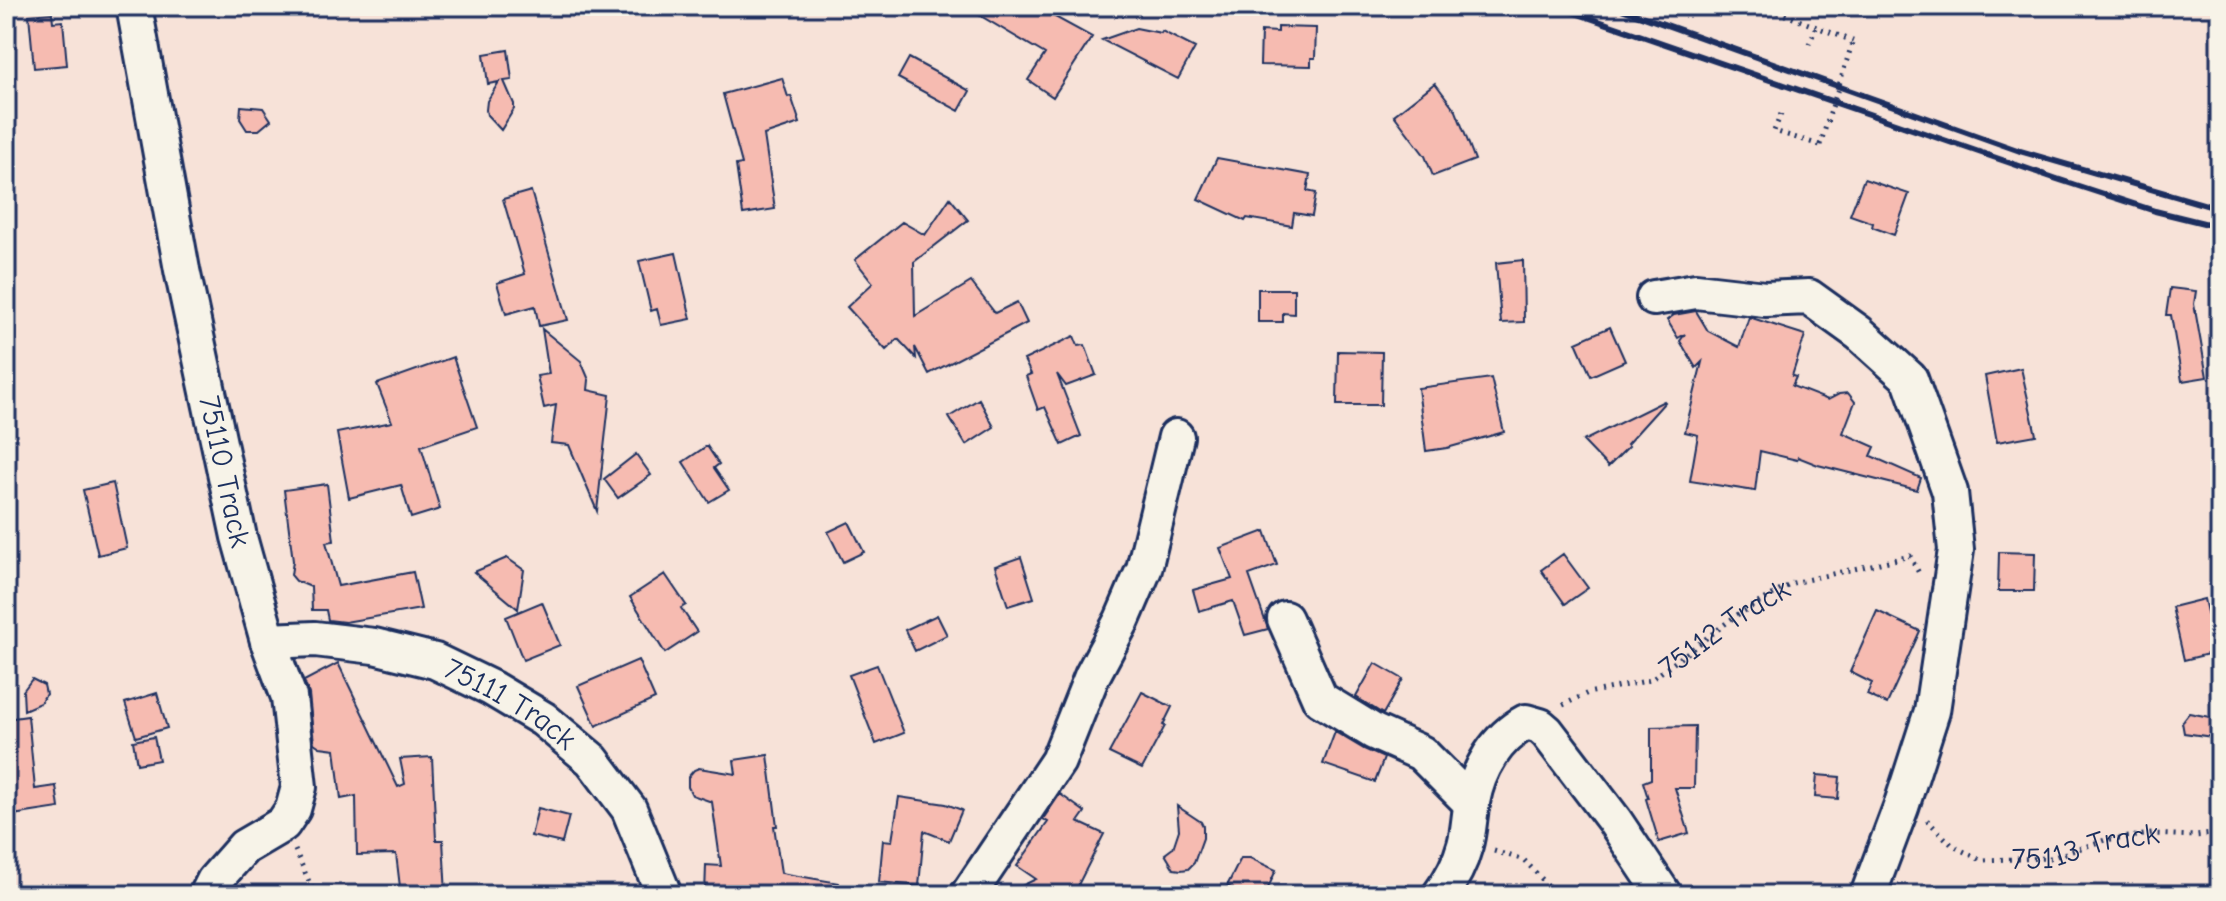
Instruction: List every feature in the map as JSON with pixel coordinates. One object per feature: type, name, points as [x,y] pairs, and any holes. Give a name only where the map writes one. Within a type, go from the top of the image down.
[{"type":"street","name":"75110 Track","points":[[134,6],[182,270],[239,537],[268,641],[289,697],[299,787],[293,809],[283,824]]},
{"type":"street","points":[[1654,298],[1696,291],[1765,299],[1809,297],[1859,333],[1910,379],[1950,492],[1956,550],[1932,711],[1868,895]]},
{"type":"street","points":[[968,895],[1058,761],[1092,676],[1122,620],[1144,569],[1176,437]]},
{"type":"street","points":[[1285,619],[1320,699],[1374,732],[1421,753],[1472,804]]},
{"type":"street","name":"75111 Track","points":[[268,641],[315,639],[374,646],[435,661],[491,688],[543,719],[592,760],[629,809],[664,895]]},
{"type":"street","points":[[1440,895],[1456,873],[1466,843],[1476,780],[1495,746],[1512,729],[1526,722],[1535,723],[1547,732],[1614,820],[1664,895]]},
{"type":"street","points":[[207,895],[214,881],[244,847],[283,824]]},
{"type":"path","points":[[1762,6],[1853,41],[1820,145],[1774,131],[1781,114]]},
{"type":"path","points":[[1809,44],[1816,28]]},
{"type":"path","name":"75112 Track","points":[[1526,722],[1588,693],[1651,680],[1737,615],[1793,583],[1851,569],[1910,556],[1944,626]]},
{"type":"path","name":"75113 Track","points":[[1919,811],[1953,846],[1981,860],[2051,858],[2105,840],[2152,834],[2195,836],[2220,833]]},
{"type":"path","points":[[283,824],[315,895]]},
{"type":"path","points":[[1466,843],[1524,860],[1557,895]]},
{"type":"building","points":[[964,6],[1035,6],[1092,37],[1053,97],[1028,80],[1045,54]]},
{"type":"building","points":[[52,13],[53,22],[63,21],[67,65],[34,68],[29,15]]},
{"type":"building","points":[[1278,27],[1316,28],[1315,58],[1311,58],[1311,66],[1260,65],[1261,31],[1278,32]]},
{"type":"building","points":[[1136,28],[1162,31],[1195,48],[1178,79],[1102,40]]},
{"type":"building","points":[[508,50],[512,80],[504,81],[514,109],[501,130],[487,115],[487,101],[499,82],[488,84],[484,54]]},
{"type":"building","points":[[909,58],[970,91],[959,111],[898,78]]},
{"type":"building","points":[[782,78],[800,123],[764,135],[775,209],[743,214],[736,165],[742,164],[723,94]]},
{"type":"building","points":[[1435,83],[1456,111],[1475,160],[1433,176],[1425,156],[1394,115]]},
{"type":"building","points":[[241,106],[263,108],[271,120],[259,130],[247,130],[240,119]]},
{"type":"building","points":[[1217,158],[1310,175],[1307,191],[1316,193],[1312,216],[1294,213],[1292,226],[1247,218],[1245,221],[1198,199]]},
{"type":"building","points":[[1864,179],[1909,194],[1894,235],[1850,215]]},
{"type":"building","points":[[531,191],[568,320],[539,326],[535,306],[506,314],[497,283],[525,274],[503,199]]},
{"type":"building","points":[[950,198],[968,220],[914,262],[915,316],[971,282],[995,313],[1017,302],[1027,323],[929,374],[915,347],[916,358],[898,339],[886,350],[847,307],[873,283],[855,260],[902,222],[925,235]]},
{"type":"building","points":[[676,253],[691,319],[661,325],[657,309],[651,311],[639,261]]},
{"type":"building","points":[[1523,260],[1524,322],[1501,323],[1496,263]]},
{"type":"building","points":[[2170,288],[2196,291],[2194,304],[2207,377],[2182,381],[2171,315],[2166,315]]},
{"type":"building","points":[[1258,289],[1294,289],[1294,314],[1283,313],[1283,322],[1258,322]]},
{"type":"building","points":[[1696,311],[1708,331],[1739,347],[1749,317],[1805,335],[1792,376],[1796,377],[1792,386],[1828,400],[1848,393],[1855,402],[1843,433],[1875,447],[1871,456],[1921,478],[1917,490],[1798,457],[1797,460],[1760,451],[1755,491],[1690,481],[1698,435],[1685,432],[1702,362],[1696,368],[1680,341],[1685,334],[1678,338],[1667,320],[1674,315]]},
{"type":"building","points":[[1610,327],[1625,361],[1591,376],[1576,342]]},
{"type":"building","points":[[542,329],[581,361],[589,380],[588,390],[610,395],[597,511],[569,445],[551,443],[556,405],[544,408],[537,376],[549,374]]},
{"type":"building","points":[[1074,336],[1078,346],[1085,345],[1096,375],[1066,386],[1057,374],[1081,436],[1062,445],[1045,407],[1038,410],[1026,376],[1031,374],[1024,360]]},
{"type":"building","points":[[1338,351],[1382,352],[1381,405],[1337,405]]},
{"type":"building","points":[[453,357],[477,427],[421,446],[440,509],[411,518],[401,485],[349,498],[337,433],[392,422],[377,384]]},
{"type":"building","points":[[2021,368],[2036,435],[1997,442],[1985,376]]},
{"type":"building","points":[[1491,378],[1504,432],[1426,451],[1418,388]]},
{"type":"building","points":[[979,399],[994,427],[966,445],[949,417]]},
{"type":"building","points":[[1664,401],[1627,444],[1629,446],[1608,467],[1583,441]]},
{"type":"building","points":[[707,446],[719,464],[714,468],[729,490],[709,502],[683,462]]},
{"type":"building","points":[[636,454],[651,475],[618,498],[604,479]]},
{"type":"building","points":[[113,483],[127,548],[98,555],[83,490]]},
{"type":"building","points":[[327,484],[334,541],[326,542],[338,586],[413,572],[421,609],[345,622],[328,620],[326,610],[312,610],[311,587],[296,581],[291,575],[293,561],[284,490]]},
{"type":"building","points":[[849,522],[864,552],[843,562],[828,532]]},
{"type":"building","points":[[1265,531],[1277,565],[1249,575],[1268,629],[1245,635],[1233,601],[1199,611],[1193,590],[1232,579],[1220,548]]},
{"type":"building","points":[[1999,552],[2035,553],[2034,591],[1998,591]]},
{"type":"building","points":[[1563,554],[1588,588],[1565,604],[1541,570]]},
{"type":"building","points":[[1021,557],[1034,598],[1008,606],[995,566]]},
{"type":"building","points":[[507,558],[524,570],[518,609],[474,572]]},
{"type":"building","points":[[665,574],[686,605],[681,608],[697,632],[665,653],[630,597]]},
{"type":"building","points":[[2204,599],[2216,652],[2184,660],[2172,607]]},
{"type":"building","points":[[542,602],[560,645],[523,660],[506,617]]},
{"type":"building","points":[[1877,611],[1920,631],[1887,704],[1867,695],[1872,683],[1850,672]]},
{"type":"building","points":[[937,615],[947,635],[915,651],[905,630]]},
{"type":"building","points":[[638,660],[655,699],[596,726],[578,686]]},
{"type":"building","points":[[338,663],[398,787],[405,784],[400,759],[432,757],[436,840],[443,840],[446,895],[401,895],[396,854],[357,855],[356,796],[341,799],[335,749],[314,743],[309,694],[304,681]]},
{"type":"building","points":[[1375,663],[1403,679],[1383,714],[1356,697]]},
{"type":"building","points":[[877,665],[904,733],[876,744],[849,675]]},
{"type":"building","points":[[32,679],[44,685],[46,694],[40,703],[24,710],[23,691]]},
{"type":"building","points":[[1142,692],[1172,707],[1142,769],[1109,753]]},
{"type":"building","points":[[157,693],[167,728],[136,737],[125,703]]},
{"type":"building","points":[[2189,713],[2220,719],[2220,738],[2184,733],[2182,722]]},
{"type":"building","points":[[28,716],[35,789],[56,786],[59,808],[6,816],[6,719]]},
{"type":"building","points":[[1695,726],[1694,788],[1675,788],[1689,833],[1659,842],[1643,782],[1651,779],[1651,727]]},
{"type":"building","points":[[1335,732],[1384,758],[1375,782],[1323,764]]},
{"type":"building","points":[[154,737],[159,760],[137,764],[133,741]]},
{"type":"building","points":[[768,755],[781,873],[839,883],[838,895],[705,895],[706,865],[721,866],[712,802],[692,795],[688,777],[699,768],[736,774],[734,760]]},
{"type":"building","points":[[1817,775],[1840,777],[1838,799],[1815,797]]},
{"type":"building","points":[[1060,794],[1085,812],[1078,822],[1104,834],[1079,883],[1077,895],[1003,895],[1036,879],[1017,866],[1048,822],[1043,819]]},
{"type":"building","points":[[899,797],[946,804],[962,810],[949,841],[924,831],[919,886],[879,882],[883,840],[892,841]]},
{"type":"building","points":[[1177,806],[1203,826],[1203,838],[1194,863],[1188,869],[1181,870],[1174,869],[1165,854],[1173,848],[1179,830]]},
{"type":"building","points":[[538,808],[569,816],[562,843],[531,836]]},
{"type":"building","points":[[1241,858],[1250,858],[1276,870],[1265,895],[1246,895],[1227,886]]},
{"type":"railway","points":[[1555,6],[2057,179],[2155,211],[2220,227]]},
{"type":"railway","points":[[1613,6],[2020,151],[2220,209]]}]
